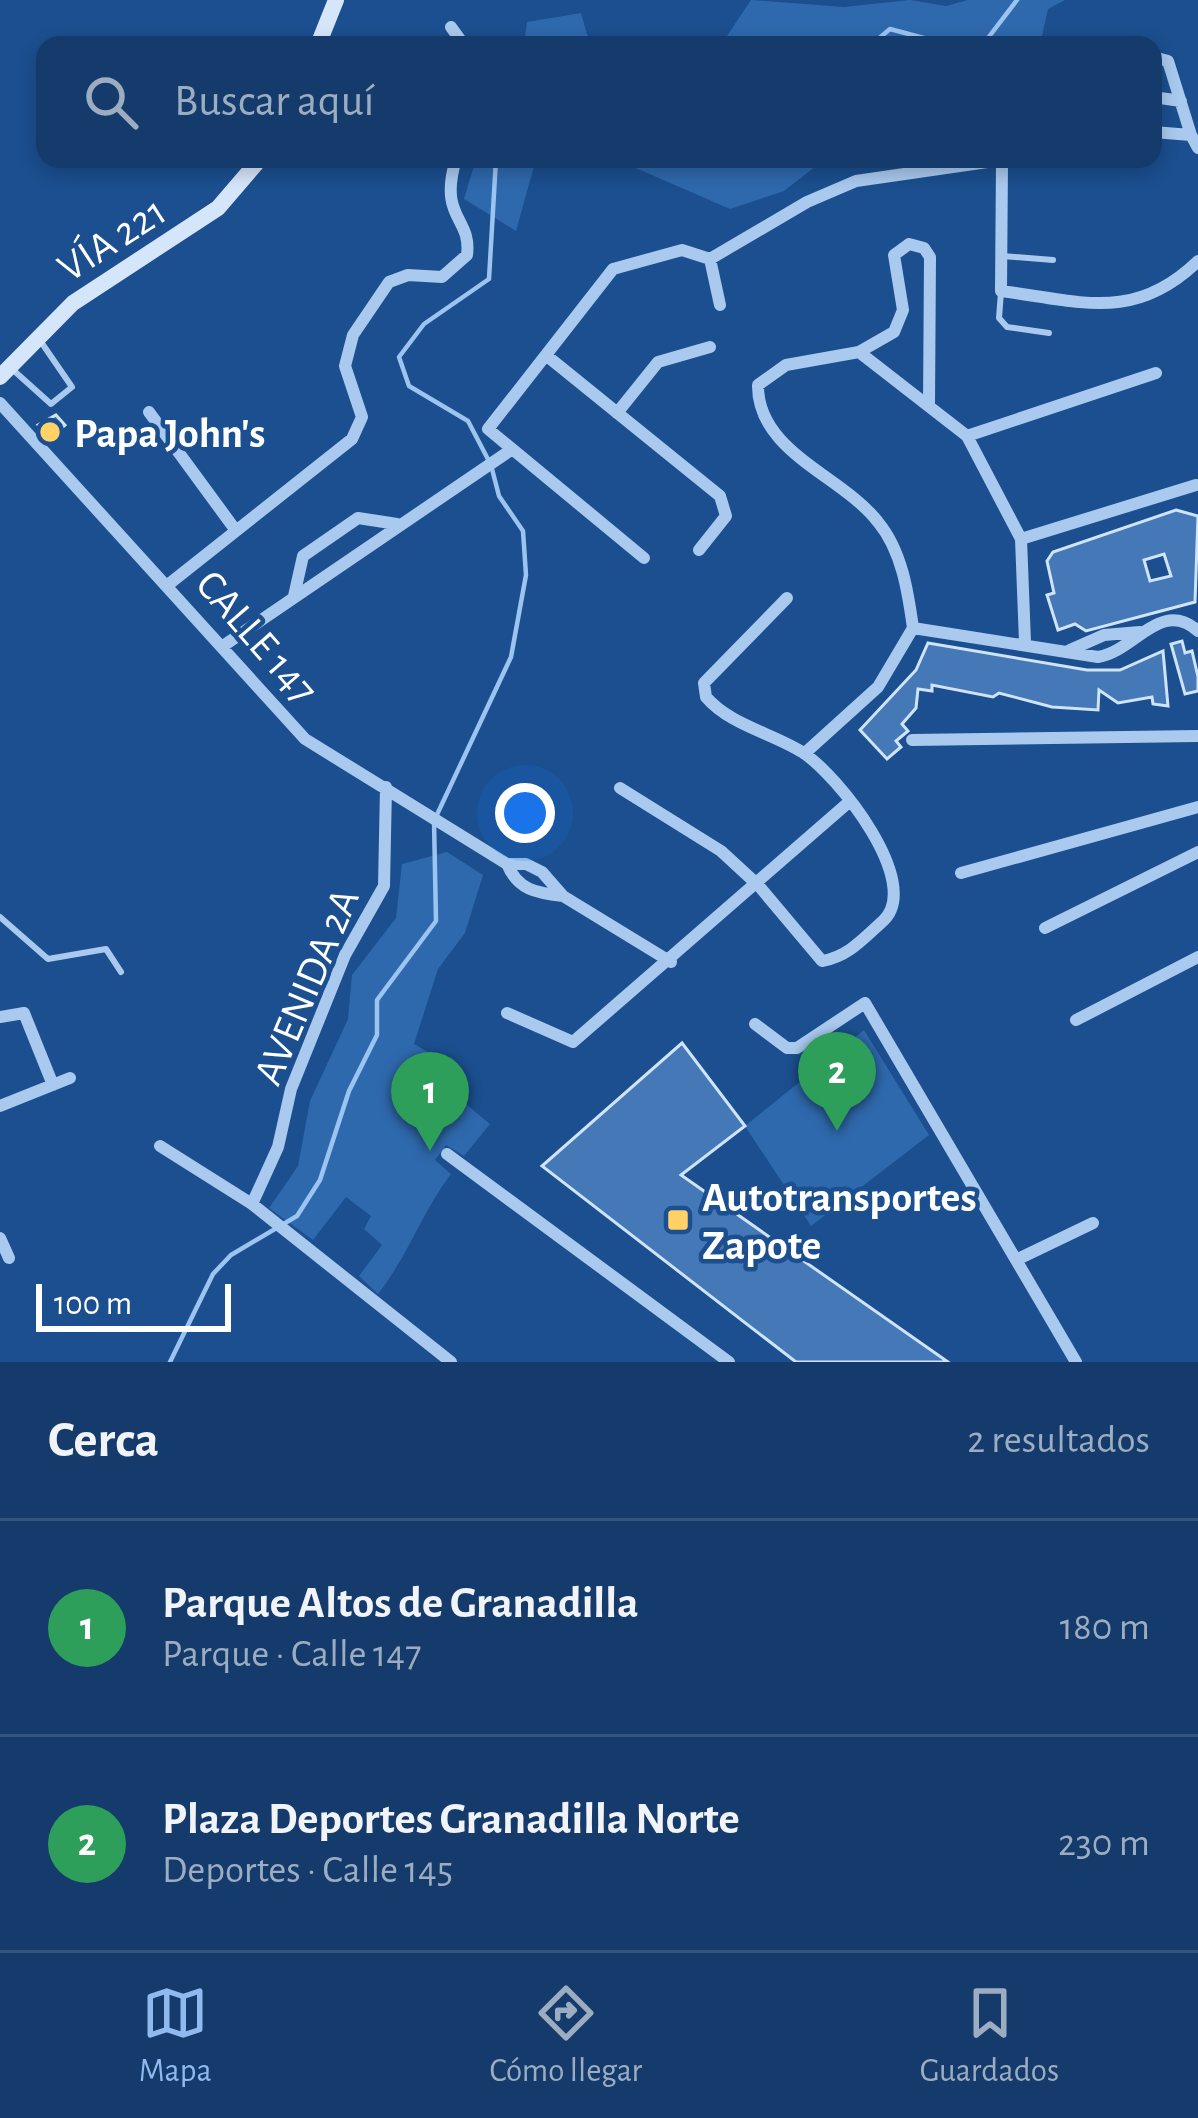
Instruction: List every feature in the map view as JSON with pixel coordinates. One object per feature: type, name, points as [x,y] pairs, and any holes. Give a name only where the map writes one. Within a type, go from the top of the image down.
[{"type":"main road","points":[[322,36],[336,0]]},
{"type":"main road","name":"VÍA 221","points":[[5,372],[73,303],[218,208],[252,168]]},
{"type":"street","points":[[452,27],[458,36]]},
{"type":"street","points":[[1162,59],[1168,61],[1194,141]]},
{"type":"street","points":[[1162,98],[1181,101]]},
{"type":"street","points":[[1162,134],[1194,141]]},
{"type":"street","points":[[169,584],[234,528],[346,446],[358,431],[362,412],[347,379],[346,352],[380,291],[398,277],[442,278],[467,255],[466,237],[447,195],[454,168]]},
{"type":"street","points":[[644,558],[488,429],[613,268],[682,250],[710,259],[807,202],[856,181],[948,168]]},
{"type":"street","points":[[1005,168],[1001,291],[1062,304],[1129,302],[1171,287],[1198,261]]},
{"type":"street","points":[[805,754],[878,686],[913,628],[906,580],[881,525],[856,498],[781,440],[758,396],[763,377],[785,365],[859,352],[895,332],[902,320],[895,252],[909,244],[924,248],[930,261],[928,404]]},
{"type":"street","points":[[710,259],[720,305]]},
{"type":"street","points":[[617,413],[658,362],[710,347]]},
{"type":"street","points":[[859,352],[967,436],[1021,539],[1025,642]]},
{"type":"street","points":[[547,356],[720,496],[726,516],[699,550]]},
{"type":"street","points":[[967,436],[1156,373]]},
{"type":"street","name":"CALLE 147","points":[[0,403],[169,584],[304,739],[507,863]]},
{"type":"street","points":[[149,412],[234,528]]},
{"type":"street","points":[[224,646],[511,450]]},
{"type":"street","points":[[1021,539],[1196,484]]},
{"type":"street","points":[[294,597],[303,556],[358,518],[398,524]]},
{"type":"street","points":[[620,788],[721,851],[759,886],[822,961],[846,954],[889,916],[896,892],[887,862],[849,802],[805,754],[719,708],[704,690],[704,683],[787,598]]},
{"type":"street","points":[[1070,650],[1104,635],[1141,632],[1178,619],[1198,631]]},
{"type":"street","points":[[913,628],[1025,642],[1070,650],[1082,657],[1112,655],[1135,642],[1141,632]]},
{"type":"street","points":[[912,740],[1198,736]]},
{"type":"street","name":"AVENIDA 2A","points":[[252,1204],[278,1147],[291,1089],[344,955],[384,886],[386,787]]},
{"type":"street","points":[[507,1013],[573,1042],[759,886],[849,802]]},
{"type":"street","points":[[961,873],[1198,806]]},
{"type":"street","points":[[1046,928],[1198,852]]},
{"type":"street","points":[[507,863],[519,884],[536,893],[563,896]]},
{"type":"street","points":[[507,863],[542,872],[563,896],[671,962]]},
{"type":"street","points":[[1076,1020],[1198,957]]},
{"type":"street","points":[[755,1024],[787,1048],[797,1048],[865,1003],[1076,1362]]},
{"type":"street","points":[[0,1017],[25,1013],[53,1085]]},
{"type":"street","points":[[0,1106],[70,1078]]},
{"type":"street","points":[[160,1146],[252,1204],[451,1362]]},
{"type":"street","points":[[447,1154],[729,1362]]},
{"type":"street","points":[[1016,1260],[1094,1222]]},
{"type":"street","points":[[0,1238],[9,1258]]},
{"type":"lane","points":[[1000,255],[1052,260]]},
{"type":"lane","points":[[1001,291],[1000,317],[1007,327],[1049,333]]},
{"type":"lane","points":[[5,372],[51,404],[72,387],[38,338]]},
{"type":"lane","points":[[0,917],[48,959],[106,949],[121,972]]},
{"type":"shaded area","points":[[751,0],[844,7],[910,0],[946,6],[968,0],[1065,0],[1048,9],[1042,36],[727,36]]},
{"type":"shaded area","points":[[581,13],[587,36],[525,36],[527,22]]},
{"type":"shaded area","points":[[473,168],[534,168],[516,231],[464,199]]},
{"type":"shaded area","points":[[636,168],[813,168],[784,191],[730,209]]},
{"type":"shaded area","points":[[447,852],[483,875],[465,933],[438,969],[414,1044],[452,1066],[444,1086],[490,1124],[464,1156],[446,1145],[435,1160],[451,1174],[378,1294],[359,1276],[382,1245],[364,1229],[371,1216],[346,1197],[313,1240],[269,1208],[298,1166],[310,1101],[348,1019],[352,975],[396,918],[402,864]]},
{"type":"shaded area","points":[[864,1030],[929,1135],[811,1226],[745,1126]]},
{"type":"building","name":"Papa John's","points":[[56,415],[65,425],[49,439],[38,425]]},
{"type":"building","points":[[1176,510],[1198,516],[1195,602],[1086,631],[1075,624],[1058,630],[1047,595],[1054,593],[1047,561],[1053,552]],"holes":[[[1164,554],[1171,576],[1150,581],[1144,560]]]},
{"type":"building","points":[[1182,641],[1185,653],[1192,651],[1198,677],[1198,691],[1185,694],[1171,644]]},
{"type":"building","points":[[928,643],[1087,670],[1120,670],[1163,651],[1168,706],[1153,704],[1152,697],[1118,703],[1099,690],[1098,710],[1052,707],[999,693],[993,697],[932,685],[932,691],[918,689],[916,708],[902,724],[908,731],[896,741],[901,747],[887,759],[860,730],[916,670]]},
{"type":"building","name":"Autotransportes Zapote","points":[[682,1043],[745,1126],[681,1175],[948,1362],[796,1362],[542,1166]]},
{"type":"waterway","points":[[990,36],[1017,0]]},
{"type":"waterway","points":[[882,36],[890,29],[916,36]]},
{"type":"waterway","points":[[170,1362],[213,1274],[231,1255],[297,1216],[320,1180],[349,1091],[377,1035],[377,1000],[436,921],[434,821],[511,657],[526,575],[523,531],[499,496],[491,465],[468,421],[409,386],[399,357],[424,324],[489,279],[495,168]]},
{"type":"place","name":"Papa John's","points":[[50,432]]},
{"type":"place","name":"Plaza Deportes Granadilla Norte","points":[[837,1131]]},
{"type":"place","name":"Parque Altos de Granadilla","points":[[430,1151]]},
{"type":"place","name":"Autotransportes Zapote","points":[[678,1220]]}]
